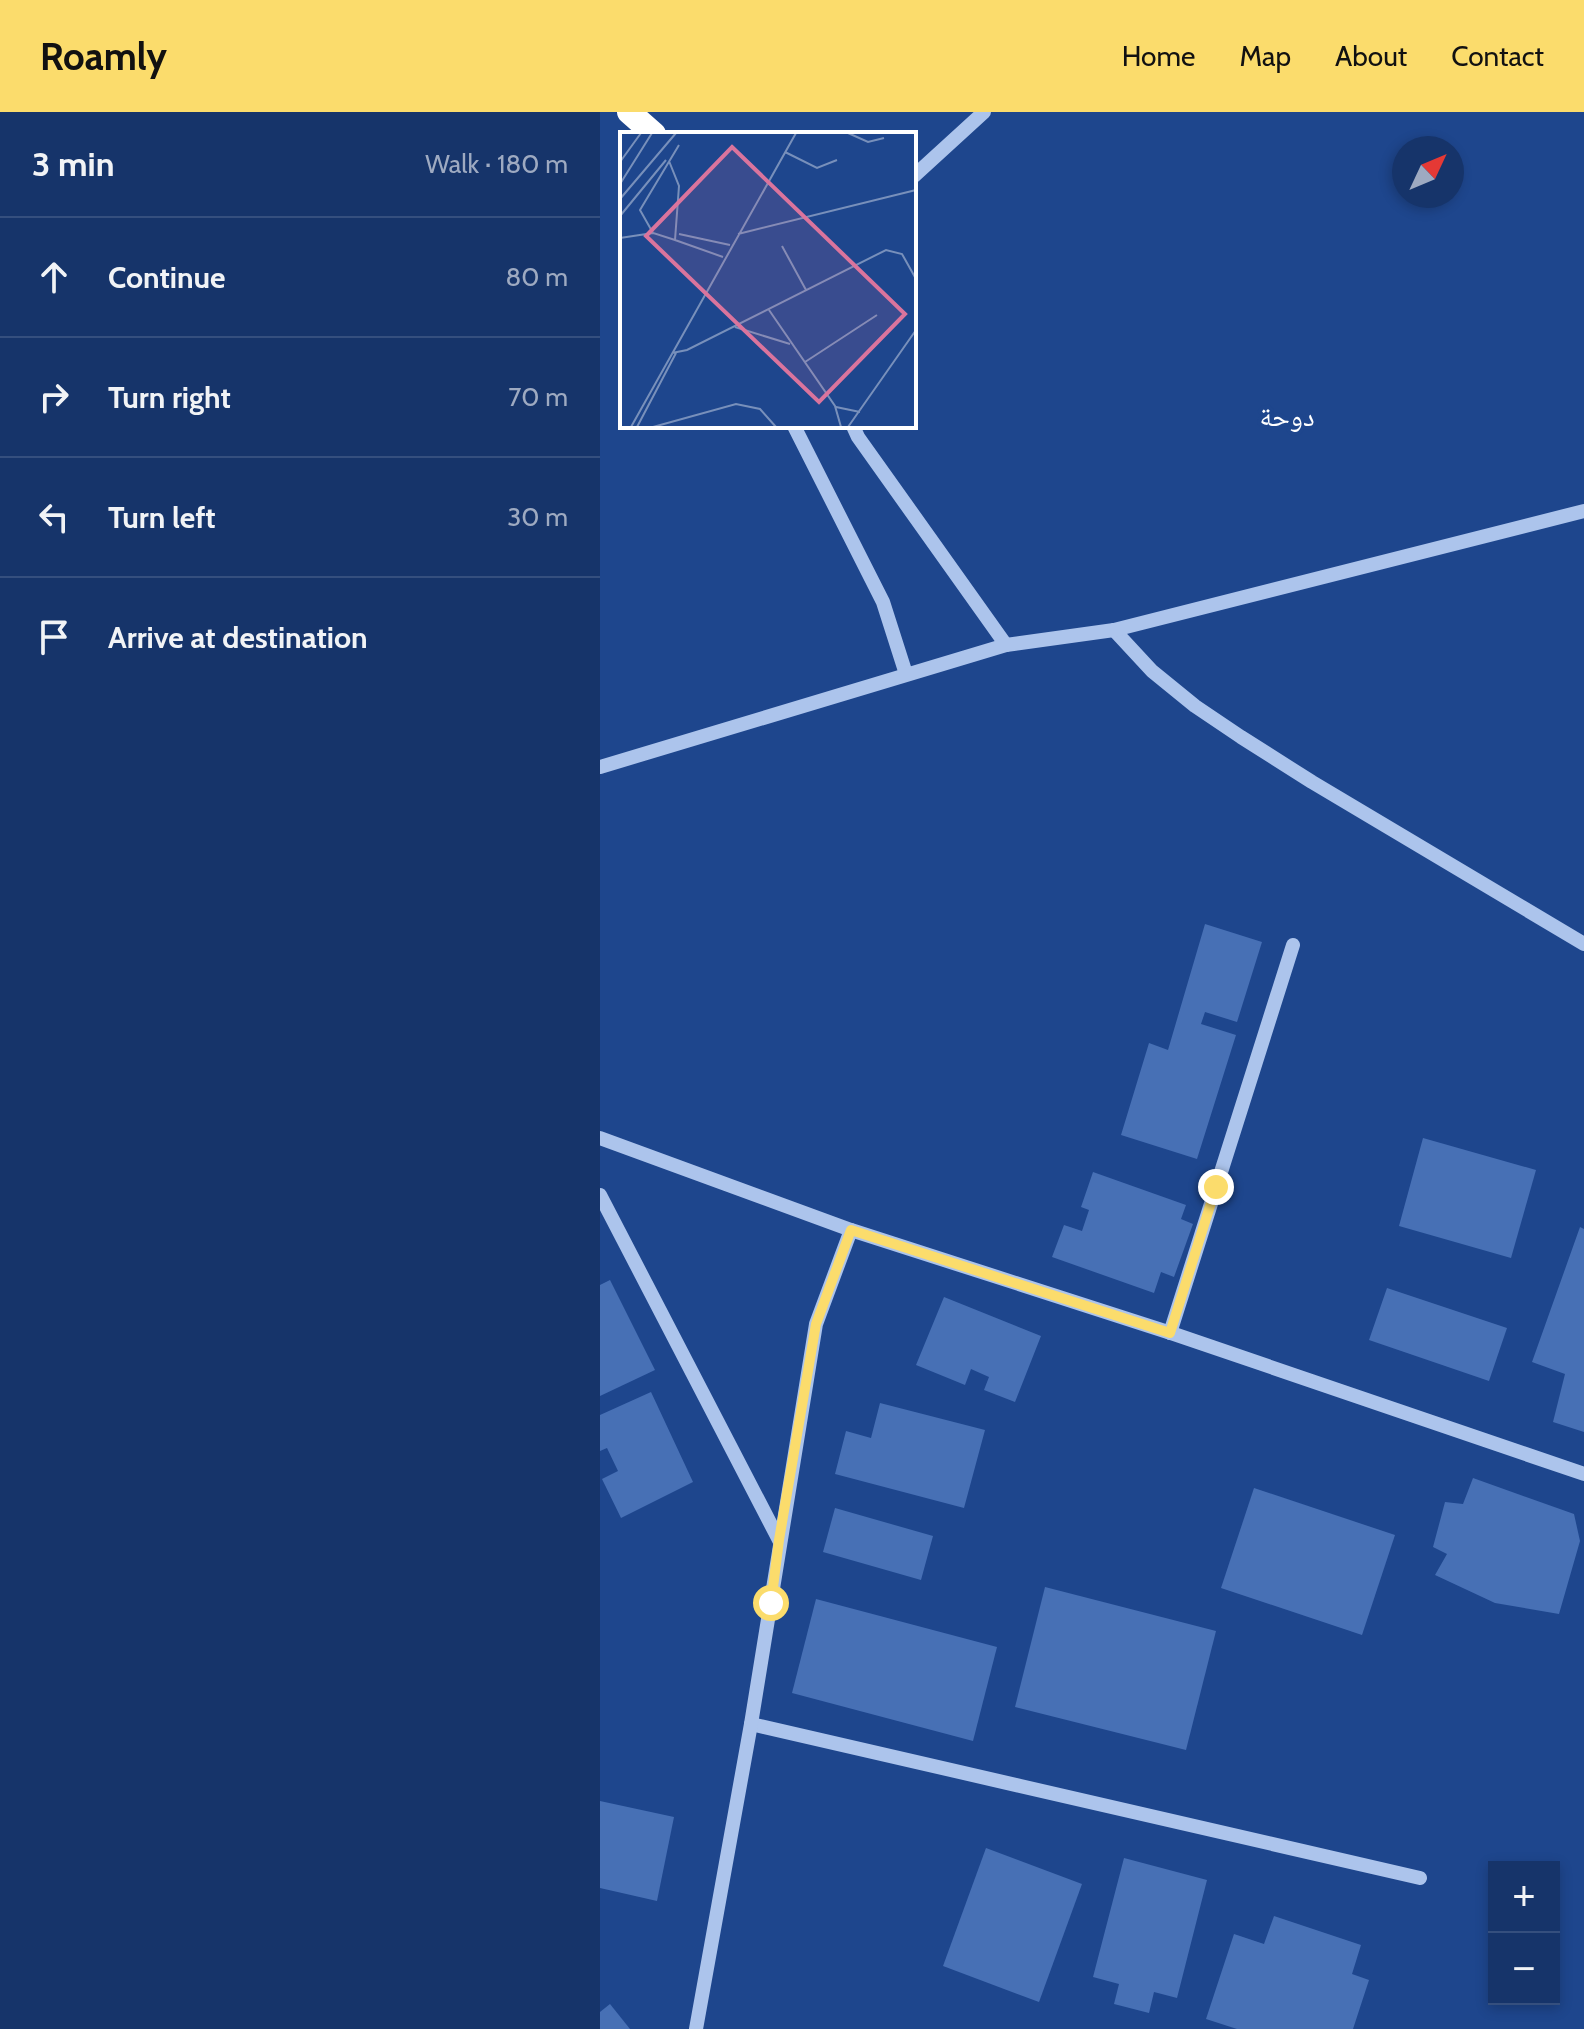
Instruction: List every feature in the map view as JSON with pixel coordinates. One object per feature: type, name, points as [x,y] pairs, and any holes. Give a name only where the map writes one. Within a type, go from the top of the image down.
[{"type":"highway","points":[[629,112],[653,132]]},
{"type":"highway","points":[[655,132],[656,112]]},
{"type":"street","points":[[916,174],[984,112]]},
{"type":"street","points":[[795,428],[883,602],[906,674]]},
{"type":"street","points":[[854,428],[1006,645]]},
{"type":"street","points":[[600,767],[1006,645],[1114,630],[1584,511]]},
{"type":"street","points":[[1114,630],[1152,671],[1195,706],[1241,737],[1584,944]]},
{"type":"street","points":[[1170,1333],[1293,945]]},
{"type":"street","points":[[600,1138],[851,1230],[1170,1333],[1584,1474]]},
{"type":"street","points":[[600,1195],[779,1540]]},
{"type":"street","points":[[696,2029],[751,1724],[816,1324],[851,1230]]},
{"type":"street","points":[[751,1724],[1420,1878]]},
{"type":"building","points":[[1205,924],[1262,942],[1237,1022],[1205,1012],[1201,1024],[1236,1035],[1197,1159],[1121,1135],[1149,1043],[1168,1050]]},
{"type":"building","points":[[1423,1138],[1536,1170],[1511,1258],[1399,1226]]},
{"type":"building","points":[[1093,1172],[1186,1205],[1181,1219],[1193,1224],[1174,1277],[1161,1272],[1154,1293],[1052,1257],[1064,1225],[1082,1231],[1089,1210],[1081,1207]]},
{"type":"building","points":[[1580,1227],[1584,1229],[1584,1432],[1553,1422],[1565,1374],[1532,1362]]},
{"type":"building","points":[[610,1280],[655,1370],[600,1396],[600,1285]]},
{"type":"building","points":[[1387,1288],[1507,1328],[1489,1381],[1369,1340]]},
{"type":"building","points":[[944,1297],[1041,1336],[1015,1402],[984,1390],[989,1377],[971,1369],[965,1385],[916,1365]]},
{"type":"building","points":[[651,1392],[693,1482],[621,1518],[602,1479],[618,1471],[607,1448],[600,1451],[600,1415]]},
{"type":"building","points":[[880,1403],[985,1430],[964,1508],[835,1474],[846,1431],[871,1438]]},
{"type":"building","points":[[1473,1478],[1574,1514],[1580,1541],[1559,1614],[1495,1603],[1435,1575],[1447,1554],[1433,1547],[1445,1502],[1463,1504]]},
{"type":"building","points":[[1254,1488],[1395,1535],[1362,1635],[1221,1588]]},
{"type":"building","points":[[835,1508],[933,1536],[921,1580],[823,1552]]},
{"type":"building","points":[[1045,1587],[1216,1631],[1186,1750],[1015,1707]]},
{"type":"building","points":[[816,1599],[997,1647],[973,1741],[792,1693]]},
{"type":"building","points":[[600,1801],[674,1817],[657,1901],[600,1888]]},
{"type":"building","points":[[986,1848],[1082,1884],[1039,2002],[943,1966]]},
{"type":"building","points":[[1124,1858],[1207,1880],[1177,1998],[1154,1992],[1149,2013],[1114,2004],[1119,1984],[1093,1977]]},
{"type":"building","points":[[1274,1916],[1361,1945],[1352,1974],[1369,1980],[1353,2029],[1237,2029],[1206,2019],[1234,1934],[1264,1944]]},
{"type":"building","points":[[610,2004],[630,2029],[600,2029],[600,2012]]},
{"type":"district","name":"دوحة","points":[[1287,416]]},
{"type":"route","points":[[771,1603],[816,1324],[851,1230],[1170,1333],[1216,1187]]}]
